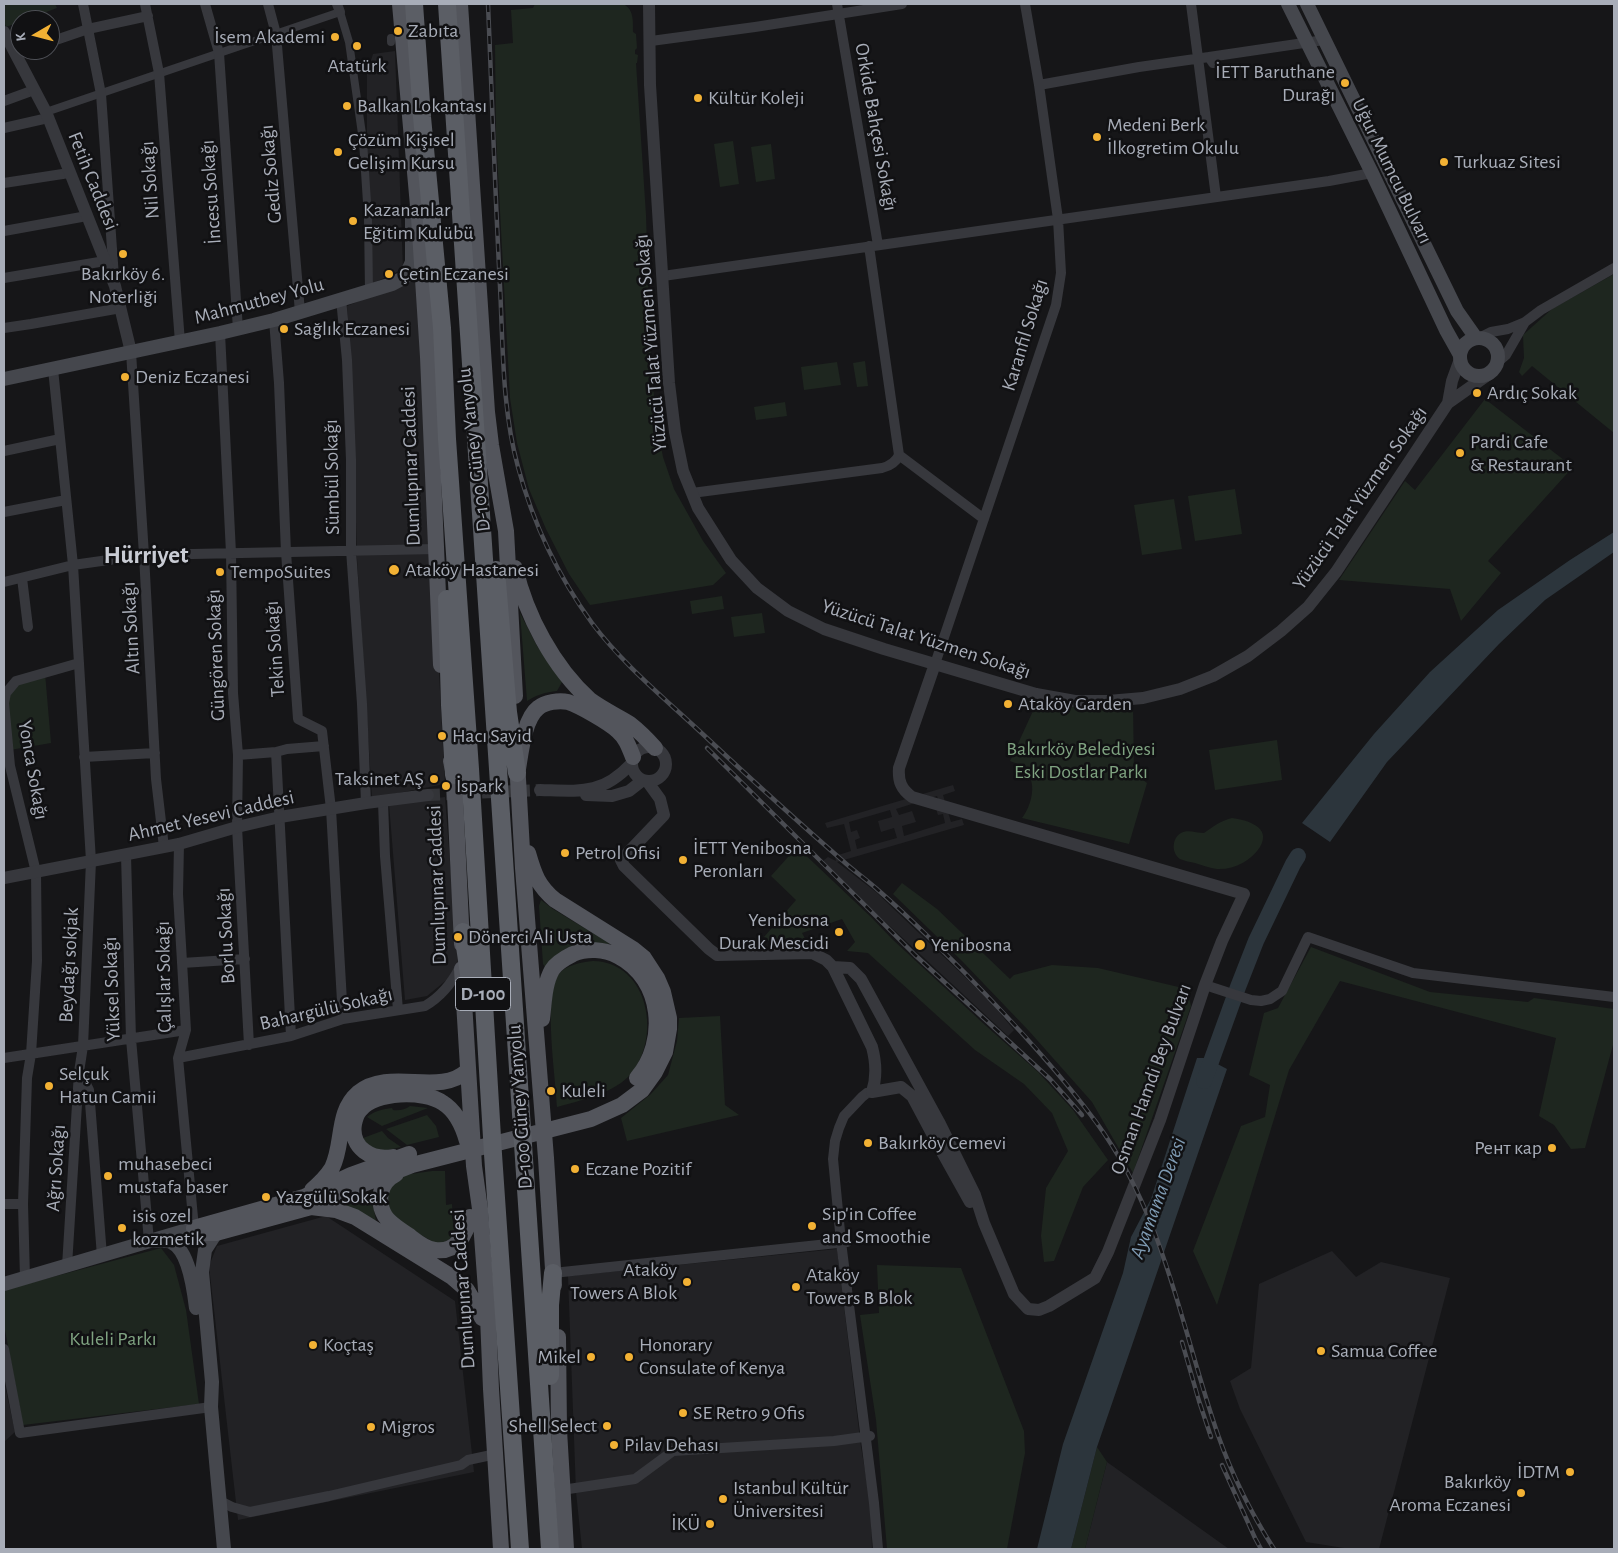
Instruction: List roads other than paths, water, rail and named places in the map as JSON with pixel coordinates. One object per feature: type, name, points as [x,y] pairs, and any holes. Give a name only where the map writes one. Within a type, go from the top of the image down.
[{"type":"highway","name":"D-100","points":[[414,4],[422,117],[442,328],[447,439],[520,1549]]},
{"type":"highway","name":"D-100","points":[[447,4],[550,1549]]},
{"type":"highway","points":[[447,439],[445,555],[454,775]]},
{"type":"highway","points":[[477,456],[490,515],[508,712],[516,774]]},
{"type":"highway","points":[[463,932],[472,991],[485,1113],[493,1154]]},
{"type":"highway","points":[[549,1531],[552,1496],[550,1304],[552,1273]]},
{"type":"main road","name":"Dumlupınar Caddesi","points":[[400,4],[414,159],[428,357],[440,656],[446,720],[454,775],[463,932],[462,964],[467,1071],[474,1166],[484,1250],[501,1549]]},
{"type":"main road","name":"D-100 Güney Yanyolu","points":[[460,4],[488,412],[491,445],[506,530],[517,734],[516,774],[559,1357],[559,1430],[566,1549]]},
{"type":"main road","name":"Uğur Mumcu Bulvarı","points":[[1288,4],[1460,357]]},
{"type":"main road","name":"Uğur Mumcu Bulvarı","points":[[1307,4],[1457,311],[1477,338]]},
{"type":"main road","name":"Mahmutbey Yolu","points":[[4,379],[238,329],[392,284],[405,277],[412,262],[414,159]]},
{"type":"main road","points":[[1477,338],[1488,340],[1498,354],[1494,368],[1483,376],[1471,374],[1462,365],[1460,357],[1465,344],[1477,338]]},
{"type":"main road","points":[[506,530],[521,589],[529,611],[547,647],[571,680],[591,700],[630,724],[643,734],[655,748]]},
{"type":"main road","points":[[516,774],[528,722],[538,707],[554,702],[568,702],[619,731],[628,743],[632,760]]},
{"type":"main road","points":[[4,1284],[194,1228],[342,1194],[411,1160],[580,1116],[616,1096],[634,1082],[648,1062],[656,1037],[656,1011],[641,965],[626,944],[555,900],[544,891],[534,873],[519,820]]},
{"type":"main road","points":[[538,1063],[546,984],[557,965],[575,953],[595,950],[614,954],[641,965]]},
{"type":"main road","points":[[308,1202],[333,1166],[345,1113],[358,1093],[379,1083],[393,1081],[444,1082],[460,1077],[467,1071]]},
{"type":"main road","points":[[411,1160],[385,1159],[366,1154],[354,1139],[355,1118],[359,1110],[372,1100],[401,1094],[424,1096],[438,1100],[450,1108],[460,1122],[474,1166],[470,1182],[470,1217],[491,1389]]},
{"type":"main road","points":[[411,1160],[390,1177],[381,1190],[380,1199],[384,1215],[394,1226],[428,1248],[445,1250],[453,1247],[464,1236],[470,1217]]},
{"type":"main road","points":[[194,1228],[199,1233],[216,1233],[308,1202],[336,1210],[355,1217],[452,1277],[467,1290],[482,1318]]},
{"type":"main road","points":[[216,1233],[205,1250],[202,1272],[212,1382],[211,1407],[224,1549]]},
{"type":"main road","points":[[149,1241],[172,1242],[179,1248],[185,1260],[196,1306],[206,1392],[211,1407]]},
{"type":"street","points":[[83,4],[101,94],[115,286]]},
{"type":"street","name":"Nil Sokağı","points":[[145,4],[159,73],[180,342]]},
{"type":"street","name":"İncesu Sokağı","points":[[205,4],[219,53],[238,329]]},
{"type":"street","name":"Gediz Sokağı","points":[[268,4],[276,34],[300,312]]},
{"type":"street","name":"Yüzücü Talat Yüzmen Sokağı","points":[[649,4],[651,41],[650,85],[669,384],[675,432],[683,472],[698,508],[731,560],[757,588],[788,611],[824,629],[1036,694],[1074,701],[1143,698],[1180,689],[1213,676],[1248,656],[1281,631],[1308,607],[1336,572],[1448,403]]},
{"type":"street","name":"Orkide Bahçesi Sokağı","points":[[837,4],[873,246]]},
{"type":"street","points":[[651,41],[838,15],[902,4]]},
{"type":"street","name":"Karanfil Sokağı","points":[[935,664],[1056,305],[1061,273],[1058,219],[1039,85],[1025,4]]},
{"type":"street","points":[[1191,4],[1207,59],[1216,197]]},
{"type":"street","points":[[4,128],[47,115],[159,73],[276,34],[338,8],[350,42],[363,141],[368,218],[369,292]]},
{"type":"street","points":[[60,38],[88,28],[148,16]]},
{"type":"street","points":[[1039,85],[1139,67],[1207,59],[1324,40]]},
{"type":"street","name":"Fetih Caddesi","points":[[24,60],[34,90],[47,115],[115,286],[131,352]]},
{"type":"street","points":[[4,101],[34,90]]},
{"type":"street","points":[[4,183],[69,173]]},
{"type":"street","points":[[662,276],[1329,181],[1372,173]]},
{"type":"street","points":[[4,231],[87,216]]},
{"type":"street","points":[[692,493],[882,468],[893,463],[899,455],[873,246]]},
{"type":"street","points":[[4,278],[105,261]]},
{"type":"street","points":[[1477,338],[1525,322],[1541,310],[1614,268]]},
{"type":"street","name":"Sümbül Sokağı","points":[[340,300],[347,380],[351,460],[351,550],[362,704],[366,803]]},
{"type":"street","points":[[4,328],[121,308]]},
{"type":"street","name":"Tekin Sokağı","points":[[274,320],[279,382],[286,552],[298,719],[322,731],[331,809],[343,1019]]},
{"type":"street","points":[[1448,403],[1494,368],[1506,355],[1525,322]]},
{"type":"street","name":"Güngören Sokağı","points":[[220,333],[231,552],[233,693],[238,755],[237,826]]},
{"type":"street","name":"Altın Sokağı","points":[[131,352],[157,787],[164,847]]},
{"type":"street","points":[[1448,403],[1460,357]]},
{"type":"street","name":"Beydağı sokjak","points":[[53,369],[73,565],[91,860],[83,1046],[79,1072]]},
{"type":"street","points":[[4,450],[60,440]]},
{"type":"street","points":[[899,455],[984,519]]},
{"type":"street","points":[[4,512],[66,500]]},
{"type":"street","points":[[4,582],[73,565],[144,555],[436,549]]},
{"type":"street","points":[[22,578],[28,627]]},
{"type":"street","name":"Yonca Sokağı","points":[[25,1278],[23,1204],[27,1078],[31,1054],[36,961],[36,872],[10,766],[4,704],[6,693],[16,681],[79,663]]},
{"type":"street","name":"Osman Hamdi Bey Bulvarı","points":[[935,664],[899,768],[898,776],[905,792],[912,797],[1244,894],[1222,941],[1209,986],[1160,1120],[1108,1252],[1095,1278],[1049,1306],[1039,1310],[1028,1309],[1014,1294],[984,1223]]},
{"type":"street","points":[[238,755],[324,746]]},
{"type":"street","points":[[540,790],[594,790],[610,783],[621,775],[639,749],[650,746],[664,755],[666,766],[661,776],[652,781],[645,781],[629,791],[612,796],[589,796],[571,791]]},
{"type":"street","points":[[276,752],[291,1036]]},
{"type":"street","points":[[84,757],[155,753]]},
{"type":"street","points":[[632,760],[634,773],[645,781],[660,799],[664,815],[621,860],[624,866],[708,949],[717,955],[812,953],[826,960],[833,967],[872,1047],[876,1071],[872,1092],[849,1119],[838,1144],[838,1155],[844,1242],[868,1436],[878,1549]]},
{"type":"street","name":"Ahmet Yesevi Caddesi","points":[[4,878],[179,844],[237,826],[280,817],[428,795]]},
{"type":"street","points":[[383,802],[384,856],[398,1010]]},
{"type":"street","name":"Borlu Sokağı","points":[[237,826],[249,1044]]},
{"type":"street","name":"Çalışlar Sokağı","points":[[179,844],[178,894],[186,1030],[178,1058],[194,1228]]},
{"type":"street","name":"Yüksel Sokağı","points":[[126,854],[131,1039],[149,1241]]},
{"type":"street","points":[[1209,986],[1251,1000],[1261,1001],[1270,999],[1282,991],[1308,937],[1413,973],[1614,997]]},
{"type":"street","points":[[182,962],[245,959]]},
{"type":"street","name":"Bahargülü Sokağı","points":[[178,1058],[291,1036],[343,1019],[425,1006],[433,1002],[452,983],[462,964]]},
{"type":"street","points":[[833,967],[850,968],[861,980],[938,1122],[975,1195],[984,1223]]},
{"type":"street","points":[[4,1058],[186,1030]]},
{"type":"street","points":[[79,1072],[89,1090],[102,1256]]},
{"type":"street","name":"Ağrı Sokağı","points":[[67,1266],[79,1072]]},
{"type":"street","points":[[872,1092],[901,1088],[909,1083],[913,1075]]},
{"type":"street","points":[[901,1088],[912,1096],[956,1178],[984,1223]]},
{"type":"street","points":[[4,1204],[23,1204]]},
{"type":"street","points":[[552,1273],[844,1242]]},
{"type":"street","points":[[4,1349],[20,1432],[211,1407]]},
{"type":"street","points":[[562,1490],[635,1479],[673,1451],[834,1441],[868,1436]]},
{"type":"street","points":[[868,1436],[880,1502],[883,1549]]},
{"type":"street","points":[[220,1501],[232,1507],[250,1512],[383,1484],[461,1465],[468,1460],[496,1454]]},
{"type":"water","points":[[1614,532],[1614,552],[1545,600],[1499,644],[1387,762],[1330,842],[1302,823],[1374,734],[1430,672],[1498,610]]},
{"type":"water","points":[[1197,1058],[1206,1058],[1227,1069],[1097,1447],[1071,1549],[1037,1549],[1063,1444],[1123,1273],[1131,1237],[1151,1199]]},
{"type":"waterway","name":"Ayamama Deresi","points":[[1204,1081],[1256,941],[1298,856]]},
{"type":"tunnel","points":[[428,795],[540,790]]},
{"type":"railway","points":[[488,4],[506,400],[513,445],[524,488],[539,529],[558,568],[592,623],[632,669],[847,865],[874,886],[932,941],[1033,1045],[1096,1122],[1120,1158],[1155,1234],[1223,1450],[1243,1494],[1274,1549]]},
{"type":"railway","points":[[707,748],[915,955],[1050,1079],[1082,1115]]},
{"type":"railway","points":[[1182,1342],[1211,1437]]},
{"type":"railway","points":[[1222,1465],[1261,1549]]},
{"type":"place","name":"Zabıta","points":[[398,31]]},
{"type":"place","name":"İsem Akademi","points":[[335,37]]},
{"type":"place","name":"Atatürk","points":[[357,46]]},
{"type":"place","name":"İETT Baruthane Durağı","points":[[1345,83]]},
{"type":"place","name":"Kültür Koleji","points":[[698,98]]},
{"type":"place","name":"Balkan Lokantası","points":[[347,106]]},
{"type":"place","name":"Medeni Berk İlkogretim Okulu","points":[[1097,137]]},
{"type":"place","name":"Çözüm Kişisel Gelişim Kursu","points":[[338,152]]},
{"type":"place","name":"Turkuaz Sitesi","points":[[1444,162]]},
{"type":"place","name":"Kazananlar Eğitim Kulübü","points":[[353,221]]},
{"type":"place","name":"Bakırköy 6. Noterliği","points":[[123,254]]},
{"type":"place","name":"Çetin Eczanesi","points":[[389,274]]},
{"type":"place","name":"Sağlık Eczanesi","points":[[284,329]]},
{"type":"place","name":"Deniz Eczanesi","points":[[125,377]]},
{"type":"place","name":"Ardıç Sokak","points":[[1477,393]]},
{"type":"place","name":"Pardi Cafe & Restaurant","points":[[1460,453]]},
{"type":"place","name":"Ataköy Hastanesi","points":[[394,570]]},
{"type":"place","name":"TempoSuites","points":[[220,572]]},
{"type":"place","name":"Ataköy Garden","points":[[1008,704]]},
{"type":"place","name":"Hacı Sayid","points":[[442,736]]},
{"type":"place","name":"Taksinet AŞ","points":[[434,779]]},
{"type":"place","name":"İspark","points":[[446,786]]},
{"type":"place","name":"Petrol Ofisi","points":[[565,853]]},
{"type":"place","name":"İETT Yenibosna Peronları","points":[[683,860]]},
{"type":"place","name":"Yenibosna Durak Mescidi","points":[[839,932]]},
{"type":"place","name":"Dönerci Ali Usta","points":[[458,937]]},
{"type":"place","name":"Yenibosna","points":[[920,945]]},
{"type":"place","name":"Selçuk Hatun Camii","points":[[49,1086]]},
{"type":"place","name":"Kuleli","points":[[551,1091]]},
{"type":"place","name":"Bakırköy Cemevi","points":[[868,1143]]},
{"type":"place","name":"Рент кар","points":[[1552,1148]]},
{"type":"place","name":"Eczane Pozitif","points":[[575,1169]]},
{"type":"place","name":"muhasebeci mustafa baser","points":[[108,1176]]},
{"type":"place","name":"Yazgülü Sokak","points":[[266,1197]]},
{"type":"place","name":"Sip'in Coffee and Smoothie","points":[[812,1226]]},
{"type":"place","name":"isis ozel kozmetik","points":[[122,1228]]},
{"type":"place","name":"Ataköy Towers A Blok","points":[[687,1282]]},
{"type":"place","name":"Ataköy Towers B Blok","points":[[796,1287]]},
{"type":"place","name":"Koçtaş","points":[[313,1345]]},
{"type":"place","name":"Samua Coffee","points":[[1321,1351]]},
{"type":"place","name":"Mikel","points":[[591,1357]]},
{"type":"place","name":"Honorary Consulate of Kenya","points":[[629,1357]]},
{"type":"place","name":"SE Retro 9 Ofis","points":[[683,1413]]},
{"type":"place","name":"Shell Select","points":[[607,1426]]},
{"type":"place","name":"Migros","points":[[371,1427]]},
{"type":"place","name":"Pilav Dehası","points":[[614,1445]]},
{"type":"place","name":"İDTM","points":[[1570,1472]]},
{"type":"place","name":"Bakırköy Aroma Eczanesi","points":[[1521,1493]]},
{"type":"place","name":"Istanbul Kültür Üniversitesi","points":[[723,1499]]},
{"type":"place","name":"İKÜ","points":[[710,1524]]},
{"type":"district","name":"Hürriyet","points":[[146,555]]},
{"type":"park label","name":"Bakırköy Belediyesi Eski Dostlar Parkı","points":[[1081,760]]},
{"type":"park label","name":"Kuleli Parkı","points":[[113,1339]]}]
